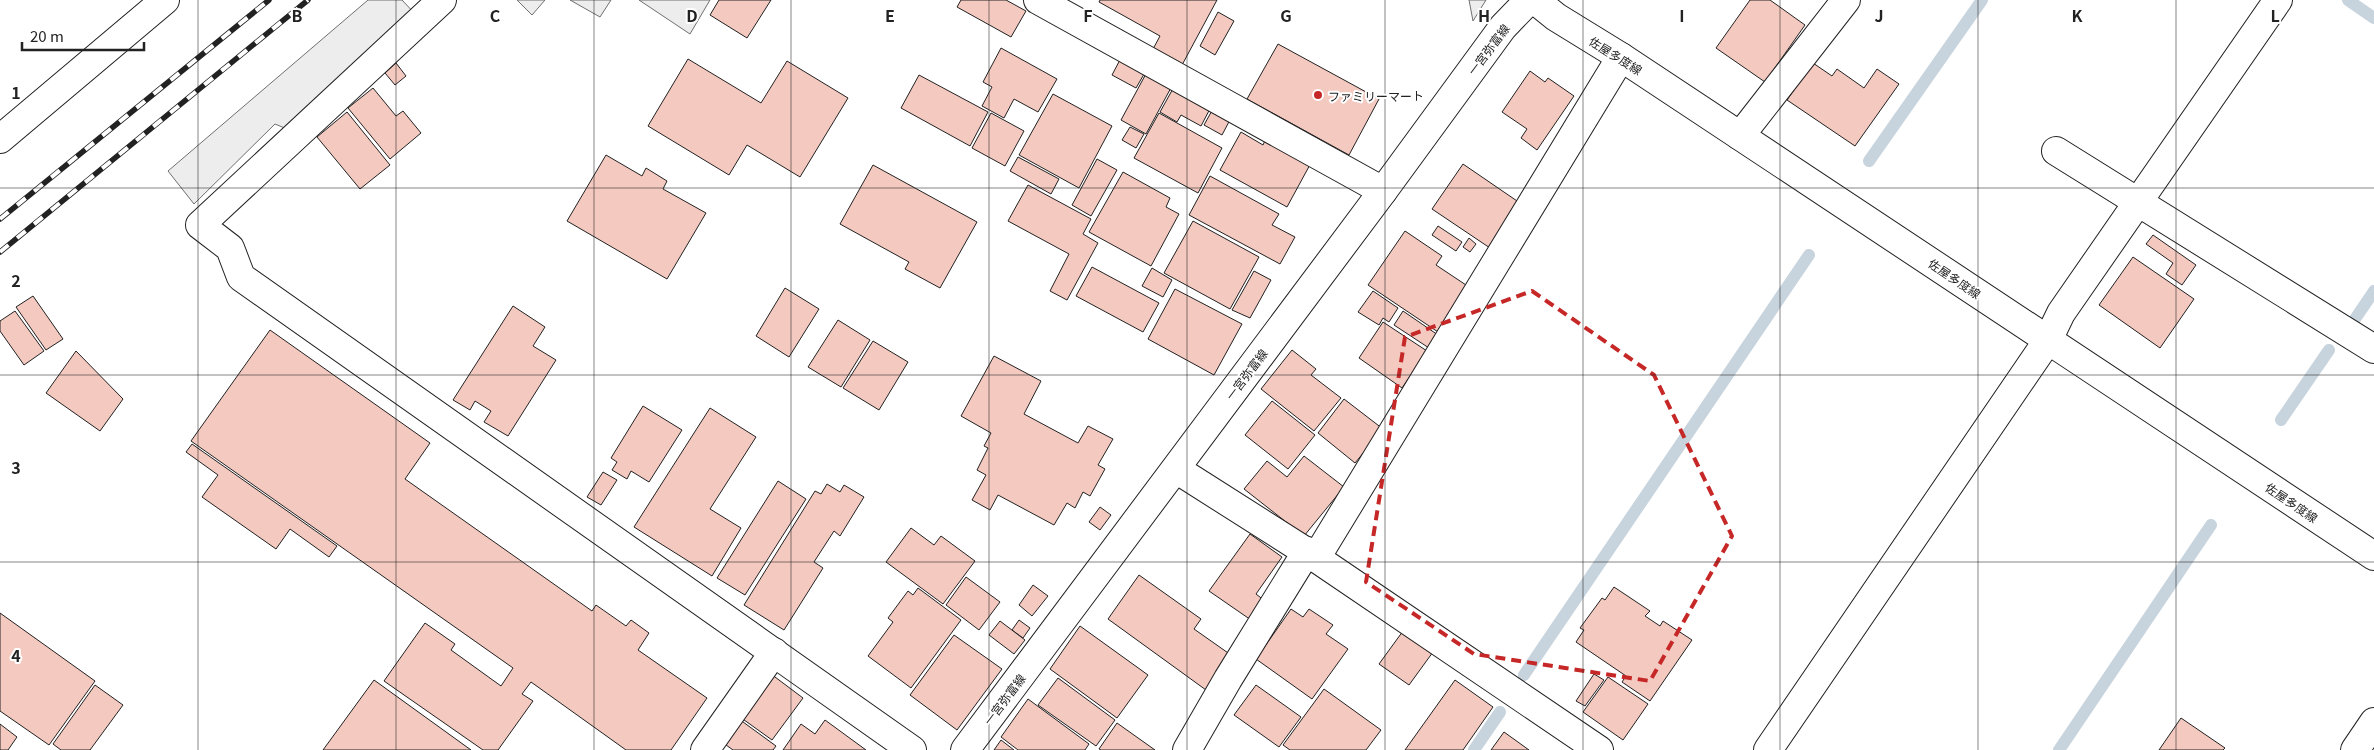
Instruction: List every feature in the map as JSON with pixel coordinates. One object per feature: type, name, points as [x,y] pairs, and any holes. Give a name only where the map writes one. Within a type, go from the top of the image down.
[{"type":"street","points":[[0,139],[165,0]]},
{"type":"street","points":[[442,0],[200,225],[230,248],[241,277],[912,750]]},
{"type":"street","points":[[1038,0],[1383,191]]},
{"type":"street","name":"一宮弥富線","points":[[966,750],[1503,27],[1529,0]]},
{"type":"street","name":"佐屋多度線","points":[[1536,0],[1556,17],[1621,57],[2374,556]]},
{"type":"street","points":[[1740,136],[1846,0]]},
{"type":"street","points":[[1768,750],[2048,340],[2061,313],[2278,0]]},
{"type":"street","points":[[1187,750],[1228,679],[1311,554],[1621,57]]},
{"type":"street","points":[[2056,152],[2374,349]]},
{"type":"street","points":[[1176,469],[1311,554],[1599,750]]},
{"type":"street","points":[[705,750],[774,652]]},
{"type":"street","points":[[2355,750],[2374,722]]},
{"type":"highlighted area","points":[[1532,291],[1654,375],[1732,536],[1650,681],[1474,654],[1366,582],[1405,337]]},
{"type":"shaded area","points":[[368,0],[402,0],[417,16],[287,129],[275,124],[194,204],[168,171]]},
{"type":"shaded area","points":[[517,0],[545,0],[532,15]]},
{"type":"shaded area","points":[[570,0],[611,0],[600,17]]},
{"type":"shaded area","points":[[639,0],[710,0],[690,34]]},
{"type":"shaded area","points":[[1469,0],[1486,0],[1473,21]]},
{"type":"building","points":[[719,0],[771,0],[747,38],[710,15]]},
{"type":"building","points":[[961,0],[1006,0],[1026,11],[1011,37],[957,7]]},
{"type":"building","points":[[1100,0],[1217,0],[1182,65],[1153,49],[1160,36],[1099,2]]},
{"type":"building","points":[[1750,0],[1770,0],[1805,25],[1765,82],[1716,48]]},
{"type":"building","points":[[1218,12],[1234,21],[1215,55],[1200,46]]},
{"type":"building","points":[[1278,44],[1379,99],[1349,155],[1247,99]]},
{"type":"building","points":[[1001,48],[1057,79],[1038,112],[1014,99],[1004,118],[982,106],[992,87],[983,82]]},
{"type":"building","points":[[1122,56],[1147,69],[1136,88],[1112,75]]},
{"type":"building","points":[[688,59],[761,103],[787,61],[848,98],[800,177],[747,145],[729,175],[648,126]]},
{"type":"building","points":[[396,63],[406,76],[395,85],[385,73]]},
{"type":"building","points":[[1813,63],[1832,76],[1837,69],[1864,88],[1877,69],[1899,84],[1855,146],[1787,100]]},
{"type":"building","points":[[1148,70],[1173,84],[1146,134],[1121,120]]},
{"type":"building","points":[[1530,71],[1545,82],[1548,78],[1574,96],[1537,150],[1521,138],[1527,129],[1502,112]]},
{"type":"building","points":[[919,75],[988,112],[970,146],[901,108]]},
{"type":"building","points":[[1175,85],[1212,105],[1201,126],[1181,115],[1177,122],[1160,112]]},
{"type":"building","points":[[373,88],[396,116],[403,111],[421,133],[390,159],[348,108]]},
{"type":"building","points":[[1053,94],[1112,126],[1079,188],[1019,155]]},
{"type":"building","points":[[1214,107],[1232,116],[1222,135],[1204,125]]},
{"type":"building","points":[[347,112],[390,165],[360,189],[317,137]]},
{"type":"building","points":[[991,113],[1024,131],[1005,166],[972,148]]},
{"type":"building","points":[[1159,113],[1222,148],[1198,193],[1134,158]]},
{"type":"building","points":[[1130,127],[1144,134],[1136,148],[1122,140]]},
{"type":"building","points":[[1241,132],[1263,145],[1267,136],[1312,161],[1287,207],[1220,170]]},
{"type":"building","points":[[606,155],[642,176],[646,168],[667,181],[663,189],[706,213],[667,279],[567,221]]},
{"type":"building","points":[[1018,157],[1059,179],[1051,194],[1010,171]]},
{"type":"building","points":[[1097,159],[1117,170],[1091,216],[1072,205]]},
{"type":"building","points":[[1463,164],[1520,203],[1490,248],[1432,209]]},
{"type":"building","points":[[873,165],[977,222],[940,288],[905,269],[909,262],[840,224]]},
{"type":"building","points":[[1123,172],[1170,198],[1166,207],[1179,214],[1151,266],[1089,232]]},
{"type":"building","points":[[1210,176],[1279,214],[1272,225],[1295,237],[1280,264],[1189,215]]},
{"type":"building","points":[[1028,185],[1091,219],[1083,234],[1098,243],[1067,300],[1050,291],[1069,254],[1008,221]]},
{"type":"building","points":[[1193,221],[1259,257],[1230,309],[1164,273]]},
{"type":"building","points":[[1438,226],[1462,242],[1456,251],[1432,235]]},
{"type":"building","points":[[1405,231],[1442,256],[1436,265],[1469,287],[1438,332],[1368,285]]},
{"type":"building","points":[[2153,235],[2196,265],[2182,285],[2166,274],[2173,263],[2146,244]]},
{"type":"building","points":[[1469,238],[1476,244],[1470,252],[1463,247]]},
{"type":"building","points":[[2133,257],[2194,299],[2160,348],[2099,305]]},
{"type":"building","points":[[1092,267],[1159,303],[1143,332],[1076,296]]},
{"type":"building","points":[[1152,268],[1172,280],[1163,297],[1142,286]]},
{"type":"building","points":[[1254,271],[1271,280],[1250,318],[1232,310]]},
{"type":"building","points":[[785,288],[819,309],[789,357],[756,336]]},
{"type":"building","points":[[1175,289],[1242,324],[1214,375],[1148,339]]},
{"type":"building","points":[[1373,291],[1398,308],[1389,322],[1383,318],[1379,325],[1358,312]]},
{"type":"building","points":[[33,296],[63,339],[46,350],[16,307]]},
{"type":"building","points":[[513,306],[545,327],[533,346],[556,360],[508,436],[484,422],[491,411],[475,401],[470,410],[453,400]]},
{"type":"building","points":[[15,311],[44,351],[24,365],[0,331],[0,321]]},
{"type":"building","points":[[1403,311],[1438,335],[1429,348],[1394,325]]},
{"type":"building","points":[[838,320],[870,340],[841,387],[808,367]]},
{"type":"building","points":[[1383,322],[1427,351],[1402,388],[1359,358]]},
{"type":"building","points":[[270,330],[430,443],[405,479],[592,611],[596,605],[626,626],[631,620],[649,633],[638,650],[707,698],[671,750],[626,750],[531,682],[522,694],[533,701],[498,750],[483,750],[384,681],[425,623],[455,644],[451,650],[501,686],[513,668],[191,441]]},
{"type":"building","points":[[873,341],[908,362],[879,410],[843,388]]},
{"type":"building","points":[[1292,350],[1316,369],[1311,375],[1341,398],[1314,431],[1261,389]]},
{"type":"building","points":[[76,351],[123,399],[100,431],[46,393]]},
{"type":"building","points":[[994,356],[1041,381],[1024,414],[1078,443],[1088,426],[1113,439],[1098,465],[1105,469],[1090,496],[1083,492],[1075,508],[1067,503],[1054,525],[998,495],[990,510],[972,500],[986,475],[977,470],[988,448],[984,446],[991,433],[961,416]]},
{"type":"building","points":[[1344,399],[1383,429],[1355,463],[1318,433]]},
{"type":"building","points":[[1272,401],[1315,435],[1288,469],[1245,435]]},
{"type":"building","points":[[643,406],[682,430],[649,482],[631,471],[627,479],[612,470],[617,462],[611,458]]},
{"type":"building","points":[[710,408],[756,437],[710,509],[741,528],[712,576],[634,527]]},
{"type":"building","points":[[192,444],[337,546],[329,557],[290,529],[276,549],[202,497],[218,475],[186,452]]},
{"type":"building","points":[[1304,456],[1344,487],[1304,536],[1244,489],[1267,461],[1287,477]]},
{"type":"building","points":[[603,472],[617,480],[601,505],[587,497]]},
{"type":"building","points":[[778,481],[806,499],[745,595],[717,578]]},
{"type":"building","points":[[827,484],[840,492],[844,485],[864,497],[840,536],[834,531],[814,562],[823,568],[784,630],[744,605],[815,491],[821,494]]},
{"type":"building","points":[[1100,507],[1111,515],[1100,530],[1089,522]]},
{"type":"building","points":[[911,528],[934,545],[941,536],[975,561],[943,604],[886,562]]},
{"type":"building","points":[[1250,534],[1282,557],[1256,594],[1265,601],[1251,620],[1209,591]]},
{"type":"building","points":[[1139,575],[1201,619],[1194,629],[1231,655],[1206,690],[1108,619]]},
{"type":"building","points":[[966,577],[1000,602],[979,630],[946,605]]},
{"type":"building","points":[[1033,585],[1048,596],[1032,616],[1019,605]]},
{"type":"building","points":[[1614,587],[1650,611],[1645,616],[1660,626],[1663,621],[1692,640],[1650,701],[1622,682],[1626,676],[1576,642],[1584,630],[1580,628],[1602,598],[1605,600]]},
{"type":"building","points":[[918,588],[961,620],[911,688],[868,656],[893,622],[888,618],[908,591],[913,595]]},
{"type":"building","points":[[1291,609],[1303,617],[1309,609],[1333,625],[1326,634],[1348,649],[1312,699],[1256,659]]},
{"type":"building","points":[[0,613],[95,681],[49,745],[0,711]]},
{"type":"building","points":[[1019,620],[1030,628],[1023,638],[1012,630]]},
{"type":"building","points":[[1000,621],[1025,640],[1014,654],[989,635]]},
{"type":"building","points":[[1080,626],[1148,675],[1117,718],[1050,669]]},
{"type":"building","points":[[1403,631],[1433,652],[1409,685],[1379,664]]},
{"type":"building","points":[[954,635],[1002,669],[957,730],[910,695]]},
{"type":"building","points":[[771,674],[803,698],[772,740],[740,717]]},
{"type":"building","points":[[1594,674],[1604,680],[1585,706],[1576,701]]},
{"type":"building","points":[[1608,677],[1648,704],[1623,740],[1583,712]]},
{"type":"building","points":[[1058,678],[1115,720],[1096,746],[1038,705]]},
{"type":"building","points":[[374,680],[471,750],[323,750]]},
{"type":"building","points":[[1455,680],[1493,707],[1463,750],[1405,750]]},
{"type":"building","points":[[95,685],[123,705],[90,750],[61,750],[53,744]]},
{"type":"building","points":[[1256,685],[1301,717],[1279,747],[1234,715]]},
{"type":"building","points":[[1324,689],[1381,730],[1366,750],[1290,750],[1283,745]]},
{"type":"building","points":[[1028,699],[1089,744],[1085,750],[1018,750],[1001,737]]},
{"type":"building","points":[[2181,718],[2225,748],[2223,750],[2159,750]]},
{"type":"building","points":[[739,719],[776,746],[773,750],[733,750],[722,742]]},
{"type":"building","points":[[825,720],[866,750],[783,750],[801,724],[815,734]]},
{"type":"building","points":[[1117,723],[1155,750],[1099,749]]},
{"type":"building","points":[[0,724],[17,737],[8,750],[0,750]]},
{"type":"building","points":[[1504,732],[1529,750],[1491,750]]},
{"type":"building","points":[[1001,740],[1014,750],[994,750]]},
{"type":"waterway","points":[[1869,161],[1982,0]]},
{"type":"waterway","points":[[2348,0],[2374,18]]},
{"type":"waterway","points":[[1524,675],[1809,255]]},
{"type":"waterway","points":[[2355,319],[2374,291]]},
{"type":"waterway","points":[[2281,420],[2329,350]]},
{"type":"waterway","points":[[2059,750],[2211,525]]},
{"type":"waterway","points":[[1474,750],[1500,712]]},
{"type":"railway","points":[[0,219],[269,0]]},
{"type":"railway","points":[[0,252],[308,0]]},
{"type":"place","name":"ファミリーマート","points":[[1318,95]]}]
